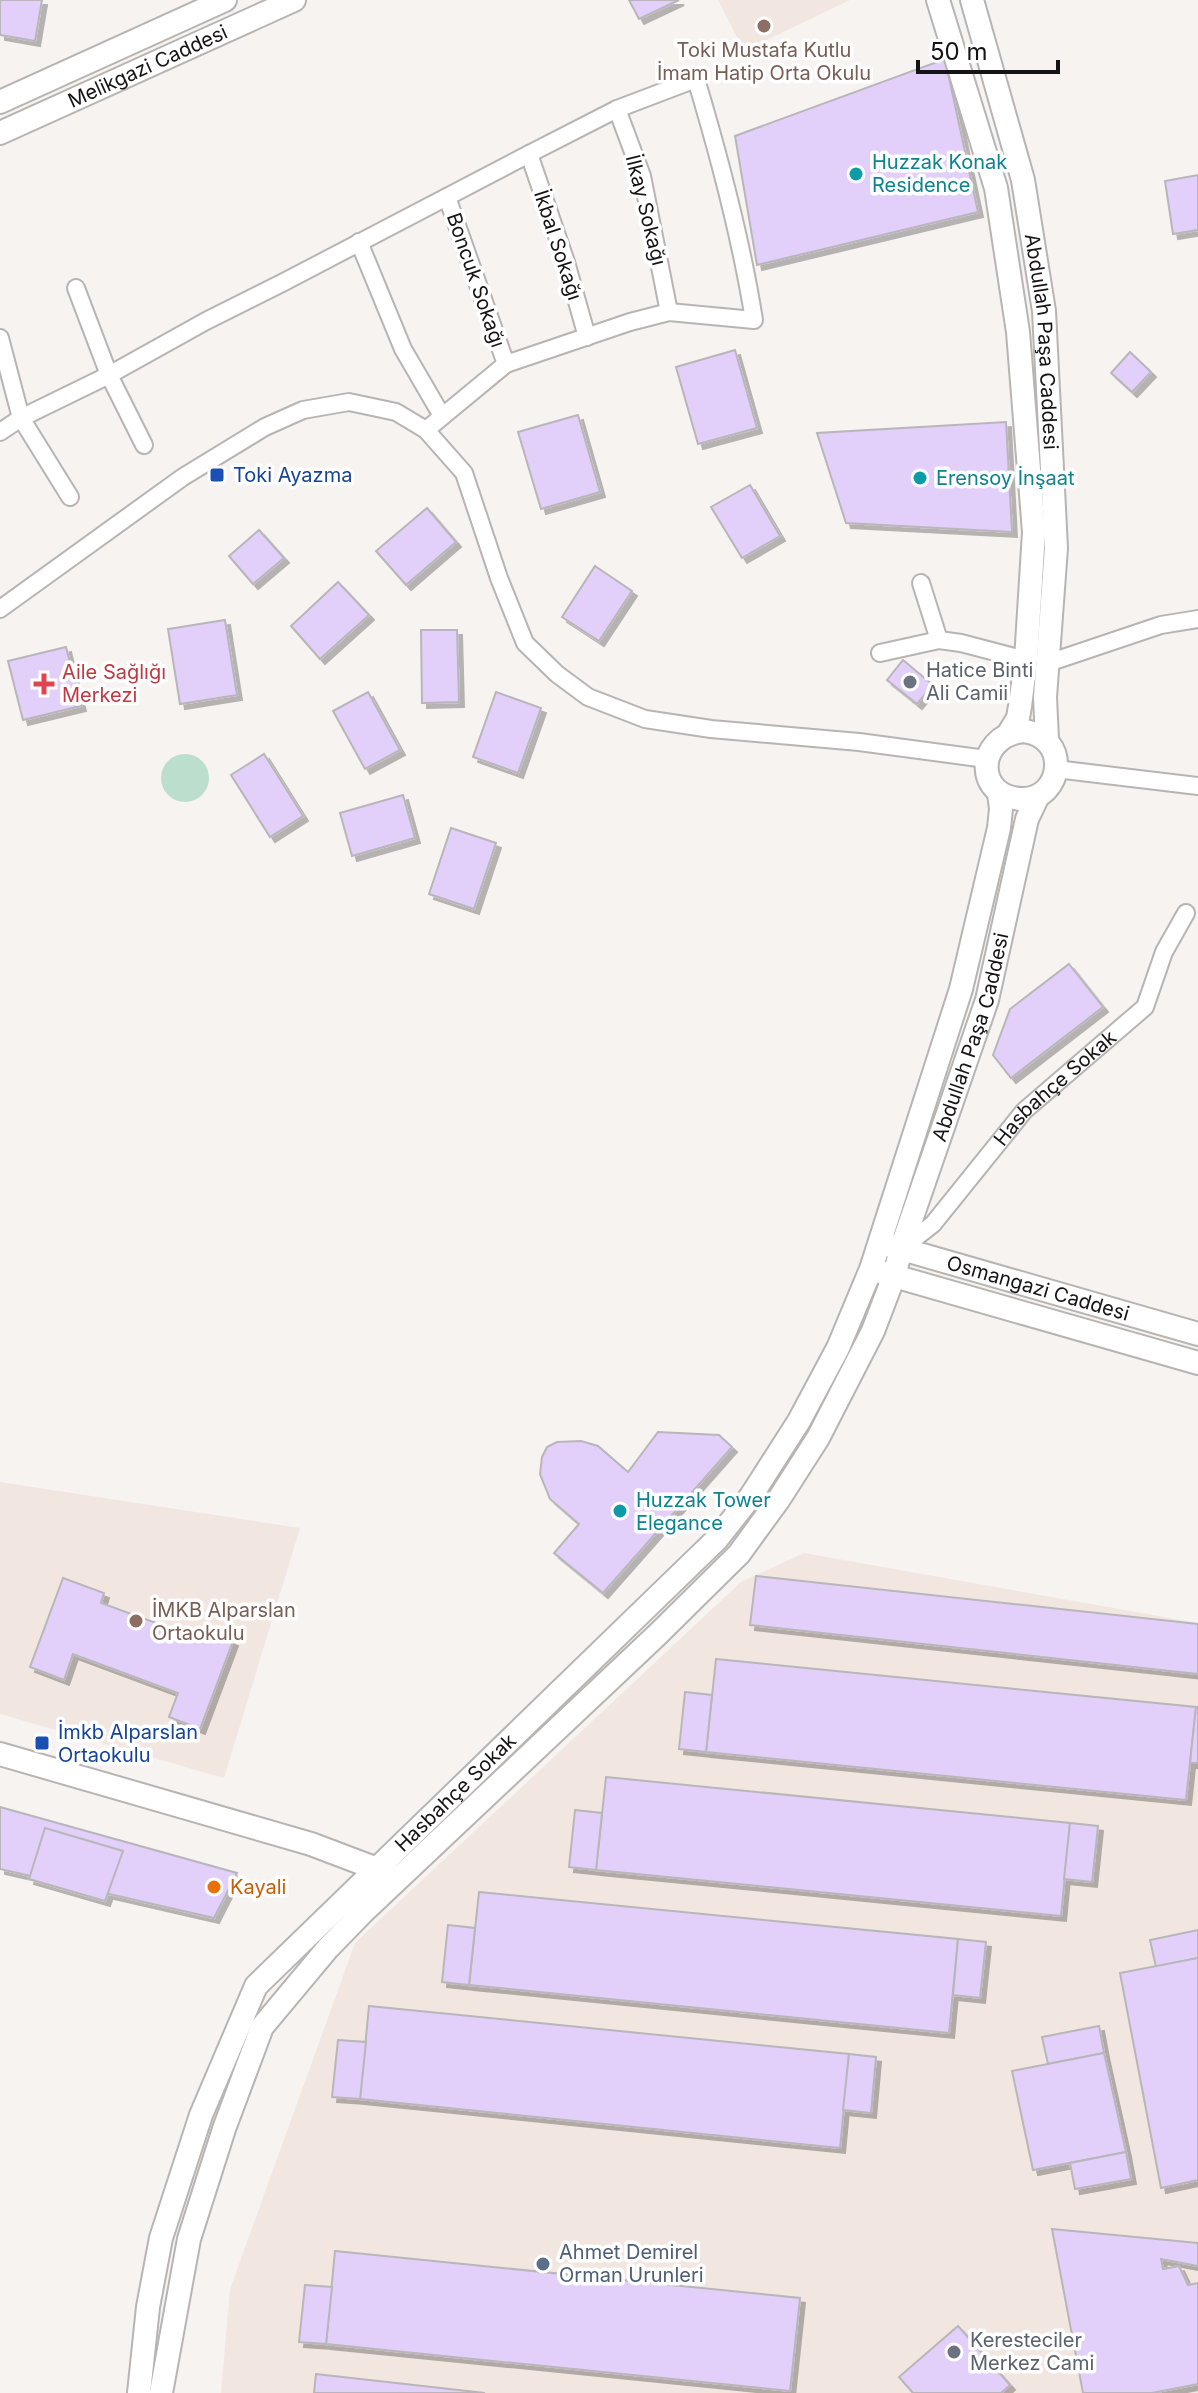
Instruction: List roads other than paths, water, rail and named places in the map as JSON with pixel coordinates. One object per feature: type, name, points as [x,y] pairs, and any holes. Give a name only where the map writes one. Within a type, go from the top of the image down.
[{"type":"main road","name":"Melikgazi Caddesi","points":[[0,102],[225,0]]},
{"type":"main road","name":"Melikgazi Caddesi","points":[[0,133],[293,0]]},
{"type":"main road","name":"Abdullah Paşa Caddesi","points":[[938,0],[996,188],[1018,332],[1034,532],[1026,660],[1018,718],[1009,733]]},
{"type":"main road","name":"Abdullah Paşa Caddesi","points":[[972,0],[1023,180],[1044,311],[1056,548],[1045,697],[1047,739]]},
{"type":"main road","points":[[1031,732],[1047,739],[1056,759],[1056,769],[1051,784],[1038,796],[1019,799],[999,793],[989,778],[986,759],[992,746],[1009,733],[1031,732]]},
{"type":"main road","name":"Abdullah Paşa Caddesi","points":[[879,1243],[961,989],[999,828],[999,793]]},
{"type":"main road","name":"Abdullah Paşa Caddesi","points":[[894,1276],[987,1000],[1027,819],[1038,796]]},
{"type":"main road","name":"Osmangazi Caddesi","points":[[879,1243],[1198,1334]]},
{"type":"main road","name":"Hasbahçe Sokak","points":[[139,2393],[148,2307],[161,2238],[201,2115],[256,1986],[717,1539],[751,1496],[799,1421],[838,1348],[879,1243]]},
{"type":"main road","name":"Osmangazi Caddesi","points":[[871,1269],[1198,1363]]},
{"type":"main road","name":"Hasbahçe Sokak","points":[[161,2393],[189,2239],[224,2129],[262,2027],[328,1948],[739,1554],[818,1438],[873,1331],[894,1276]]},
{"type":"main road","points":[[0,1754],[311,1844],[377,1869],[396,1881]]},
{"type":"street","points":[[0,432],[206,321],[617,109],[696,79],[723,168],[754,320],[669,312],[630,322],[506,364],[426,430]]},
{"type":"street","name":"İlkay Sokağı","points":[[617,109],[642,176],[669,312]]},
{"type":"street","name":"İkbal Sokağı","points":[[529,154],[566,262],[587,337]]},
{"type":"street","name":"Boncuk Sokağı","points":[[447,197],[506,364]]},
{"type":"street","points":[[359,242],[403,349],[442,416]]},
{"type":"street","points":[[76,288],[109,375],[144,445]]},
{"type":"street","points":[[0,338],[21,418],[70,497]]},
{"type":"street","points":[[0,609],[183,477],[265,427],[303,410],[349,402],[396,412],[426,430],[464,473],[499,578],[525,643],[557,674],[588,697],[645,719],[986,759]]},
{"type":"street","points":[[921,583],[939,640]]},
{"type":"street","points":[[1048,663],[1161,625],[1198,619]]},
{"type":"street","points":[[880,653],[939,640],[1026,660]]},
{"type":"street","points":[[1056,769],[1198,786]]},
{"type":"street","name":"Hasbahçe Sokak","points":[[901,1249],[933,1224],[1024,1111],[1145,1007],[1164,952],[1186,913]]},
{"type":"place","name":"Toki Mustafa Kutlu İmam Hatip Orta Okulu","points":[[764,26]]},
{"type":"place","name":"Huzzak Konak Residence","points":[[856,174]]},
{"type":"place","name":"Toki Ayazma","points":[[217,475]]},
{"type":"place","name":"Erensoy İnşaat","points":[[920,478]]},
{"type":"place","name":"Hatice Binti Ali Camii","points":[[910,682]]},
{"type":"place","name":"Aile Sağlığı Merkezi","points":[[44,684]]},
{"type":"place","name":"Huzzak Tower Elegance","points":[[620,1511]]},
{"type":"place","name":"İMKB Alparslan Ortaokulu","points":[[136,1621]]},
{"type":"place","name":"İmkb Alparslan Ortaokulu","points":[[42,1743]]},
{"type":"place","name":"Kayali","points":[[214,1887]]},
{"type":"place","name":"Ahmet Demirel Orman Urunleri","points":[[543,2264]]},
{"type":"place","name":"Keresteciler Merkez Cami","points":[[954,2352]]}]
